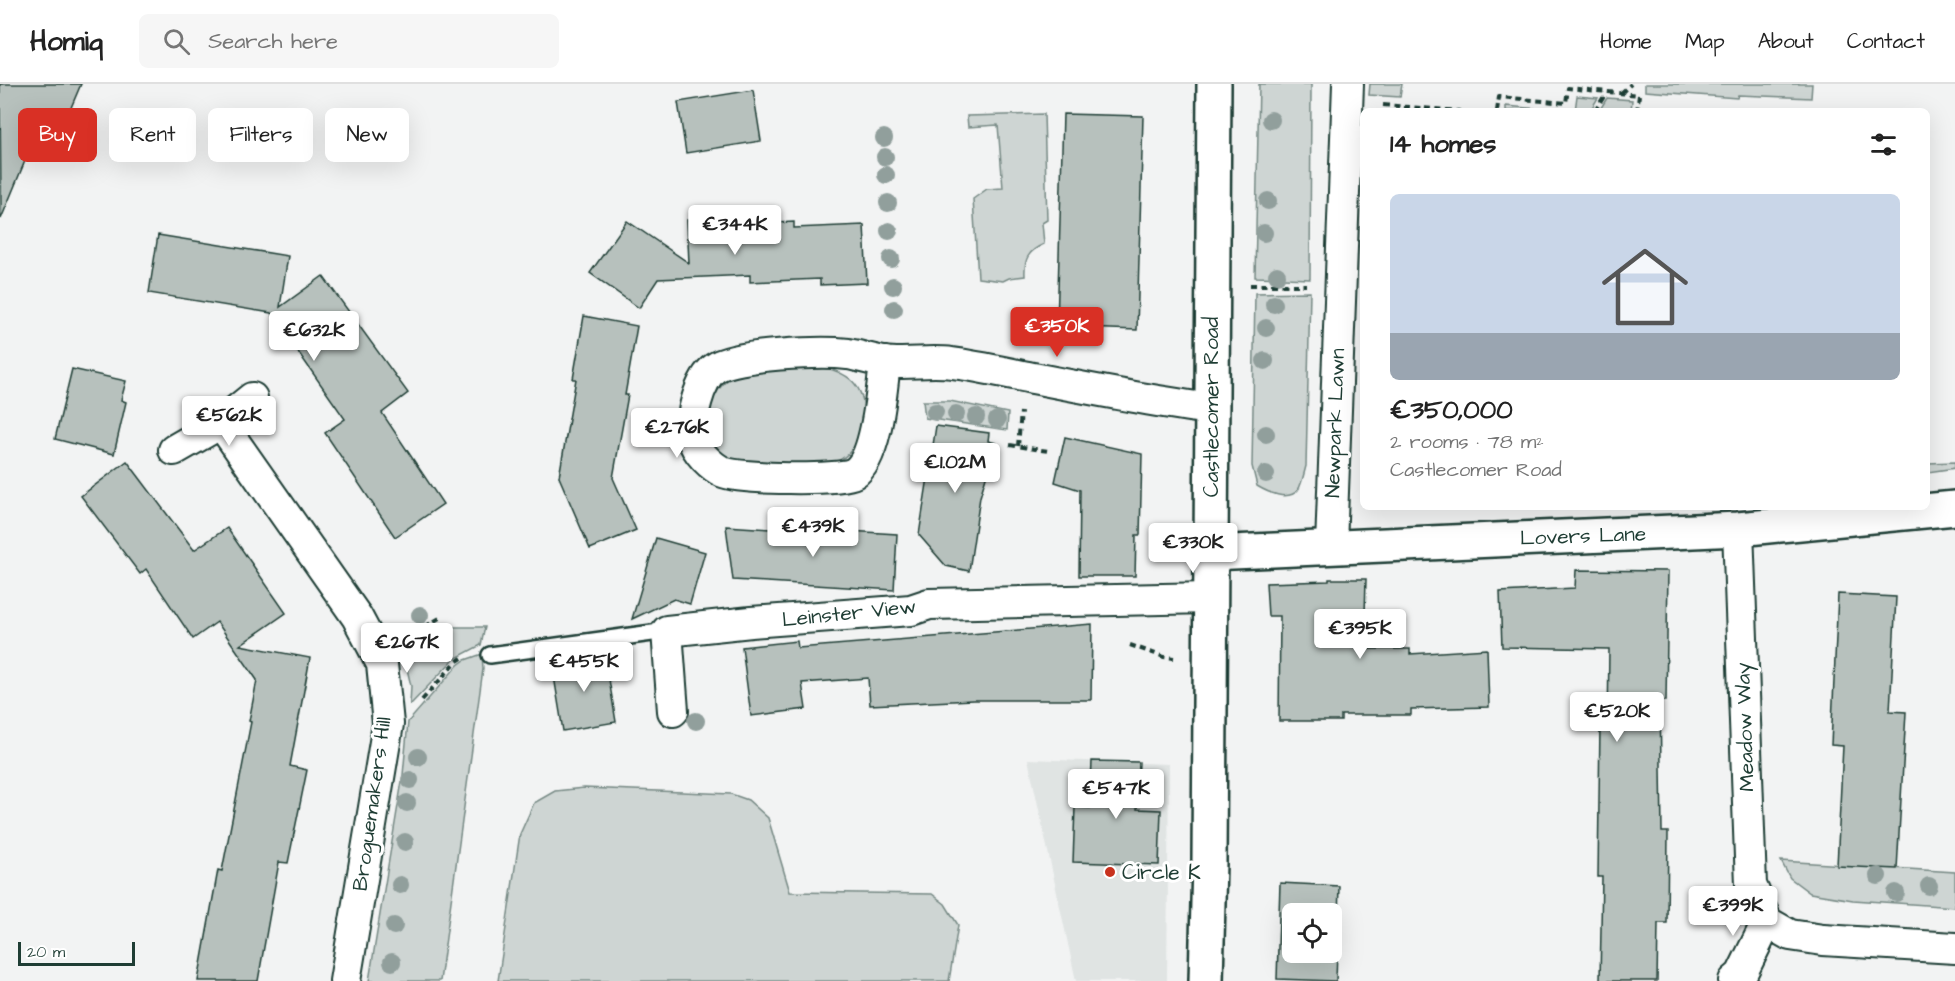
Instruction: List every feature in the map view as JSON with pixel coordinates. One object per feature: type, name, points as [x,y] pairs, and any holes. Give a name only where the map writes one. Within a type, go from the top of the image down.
[{"type":"main road","name":"Castlecomer Road","points":[[1206,981],[1209,852],[1214,84]]},
{"type":"main road","name":"Lovers Lane","points":[[1210,553],[1738,529],[1955,508]]},
{"type":"street","name":"Newpark Lawn","points":[[1331,546],[1348,84]]},
{"type":"street","points":[[892,362],[868,456],[855,472],[837,477],[748,477],[724,472],[705,459],[693,440],[694,411],[700,388],[713,369],[732,360],[818,352],[849,354],[892,362],[951,362],[1161,403],[1211,409]]},
{"type":"street","points":[[174,450],[220,423],[252,398]]},
{"type":"street","name":"Broguemakers Hill","points":[[220,423],[357,617],[382,664],[388,724],[345,981]]},
{"type":"street","name":"Meadow Way","points":[[1738,529],[1751,885],[1767,922]]},
{"type":"street","name":"Leinster View","points":[[667,631],[911,610],[929,604],[1210,598]]},
{"type":"street","points":[[667,631],[673,711]]},
{"type":"street","points":[[1734,981],[1742,975],[1767,922],[1790,935],[1955,948]]},
{"type":"lane","name":"Leinster View","points":[[490,655],[667,631]]},
{"type":"path","points":[[1621,93],[1631,84]]},
{"type":"path","points":[[1497,108],[1499,97],[1566,104],[1568,88],[1638,95],[1637,108]]},
{"type":"path","points":[[1596,108],[1603,98],[1603,92]]},
{"type":"path","points":[[1377,105],[1408,108]]},
{"type":"path","points":[[1255,285],[1311,284]]},
{"type":"path","points":[[1018,446],[1021,408]]},
{"type":"path","points":[[1010,445],[1048,451]]},
{"type":"path","points":[[400,641],[443,616]]},
{"type":"path","points":[[1130,645],[1164,657],[1175,658]]},
{"type":"path","points":[[388,724],[410,713],[456,662],[482,650],[490,655]]},
{"type":"shaded area","points":[[1259,84],[1311,84],[1310,279],[1255,277]]},
{"type":"shaded area","points":[[1370,84],[1402,84],[1400,97],[1369,95]]},
{"type":"shaded area","points":[[1645,84],[1812,84],[1811,98],[1738,95],[1737,98],[1645,91]]},
{"type":"shaded area","points":[[1577,96],[1598,98],[1592,108],[1575,108]]},
{"type":"shaded area","points":[[1607,98],[1632,100],[1631,108],[1601,108]]},
{"type":"shaded area","points":[[1044,114],[1047,220],[1042,223],[1044,244],[1028,256],[1025,276],[1003,281],[978,278],[973,199],[987,189],[1003,188],[998,125],[968,127],[967,116]]},
{"type":"shaded area","points":[[1310,292],[1306,466],[1298,490],[1294,494],[1283,496],[1257,486],[1252,466],[1255,293]]},
{"type":"shaded area","points":[[823,367],[840,373],[852,381],[860,393],[863,404],[862,428],[858,439],[845,457],[835,462],[818,465],[757,463],[728,457],[715,445],[710,435],[709,413],[717,392],[733,376],[762,371]]},
{"type":"shaded area","points":[[923,401],[950,401],[1008,413],[1007,430],[925,418]]},
{"type":"shaded area","points":[[1955,462],[1955,468],[1930,472],[1930,463]]},
{"type":"shaded area","points":[[449,627],[485,627],[481,645],[454,659],[410,705],[411,686],[405,660],[409,659],[407,653]]},
{"type":"shaded area","points":[[482,654],[483,669],[440,981],[369,981],[403,775],[408,722],[458,665]]},
{"type":"shaded area","name":"Circle K","points":[[1028,759],[1169,764],[1167,981],[1076,981]]},
{"type":"shaded area","points":[[584,788],[731,794],[748,800],[768,818],[790,892],[932,894],[945,904],[958,925],[949,981],[498,981],[520,834],[534,803],[555,791]]},
{"type":"shaded area","points":[[1781,861],[1955,872],[1955,907],[1853,900],[1810,893],[1790,878]]},
{"type":"building","points":[[0,84],[81,84],[71,108],[18,108],[18,162],[25,162],[1,219]]},
{"type":"building","points":[[753,90],[761,141],[686,153],[678,102]]},
{"type":"building","points":[[1063,114],[1143,116],[1137,330],[1057,327]]},
{"type":"building","points":[[734,217],[734,225],[794,222],[794,228],[864,225],[867,283],[820,285],[820,279],[750,282],[750,275],[658,279],[639,308],[590,273],[627,221],[689,263],[687,220]]},
{"type":"building","points":[[158,235],[288,256],[280,307],[323,276],[408,393],[382,413],[443,504],[395,537],[325,433],[345,419],[271,313],[149,293]]},
{"type":"building","points":[[584,316],[637,326],[625,395],[628,395],[613,478],[636,530],[590,549],[559,477]]},
{"type":"building","points":[[72,369],[126,381],[121,400],[126,402],[114,454],[55,439]]},
{"type":"building","points":[[936,426],[989,433],[988,441],[996,443],[980,497],[969,571],[946,566],[919,535]]},
{"type":"building","points":[[1065,437],[1142,454],[1140,535],[1136,535],[1135,576],[1079,576],[1080,490],[1055,482]]},
{"type":"building","points":[[127,461],[194,550],[227,528],[286,613],[240,645],[310,658],[290,766],[307,770],[288,863],[279,862],[258,981],[198,981],[218,870],[222,871],[257,680],[217,622],[193,639],[146,569],[140,574],[81,496]]},
{"type":"building","points":[[726,526],[849,534],[849,531],[897,534],[894,590],[733,580]]},
{"type":"building","points":[[656,538],[705,552],[690,604],[674,599],[632,619]]},
{"type":"building","points":[[1576,570],[1668,571],[1666,701],[1660,701],[1662,832],[1668,832],[1667,923],[1658,923],[1657,981],[1600,981],[1602,877],[1598,877],[1600,725],[1608,725],[1609,649],[1502,647],[1500,592],[1575,588]]},
{"type":"building","points":[[1329,579],[1366,579],[1364,649],[1410,649],[1410,654],[1487,649],[1489,707],[1411,709],[1411,715],[1341,715],[1341,721],[1279,721],[1280,616],[1268,616],[1266,583],[1329,581]]},
{"type":"building","points":[[1838,594],[1896,597],[1890,711],[1906,712],[1897,869],[1837,866],[1843,746],[1831,745]]},
{"type":"building","points":[[1092,624],[1091,700],[973,700],[870,705],[868,678],[802,683],[806,709],[751,716],[742,647],[797,641],[798,648]]},
{"type":"building","points":[[605,655],[616,722],[563,731],[552,664]]},
{"type":"building","points":[[1092,761],[1139,762],[1137,809],[1161,810],[1159,865],[1073,862],[1075,807],[1090,808]]},
{"type":"building","points":[[1280,883],[1339,886],[1338,903],[1282,903],[1282,963],[1337,963],[1336,981],[1277,979]]},
{"type":"place","name":"Circle K","points":[[1110,872]]}]
